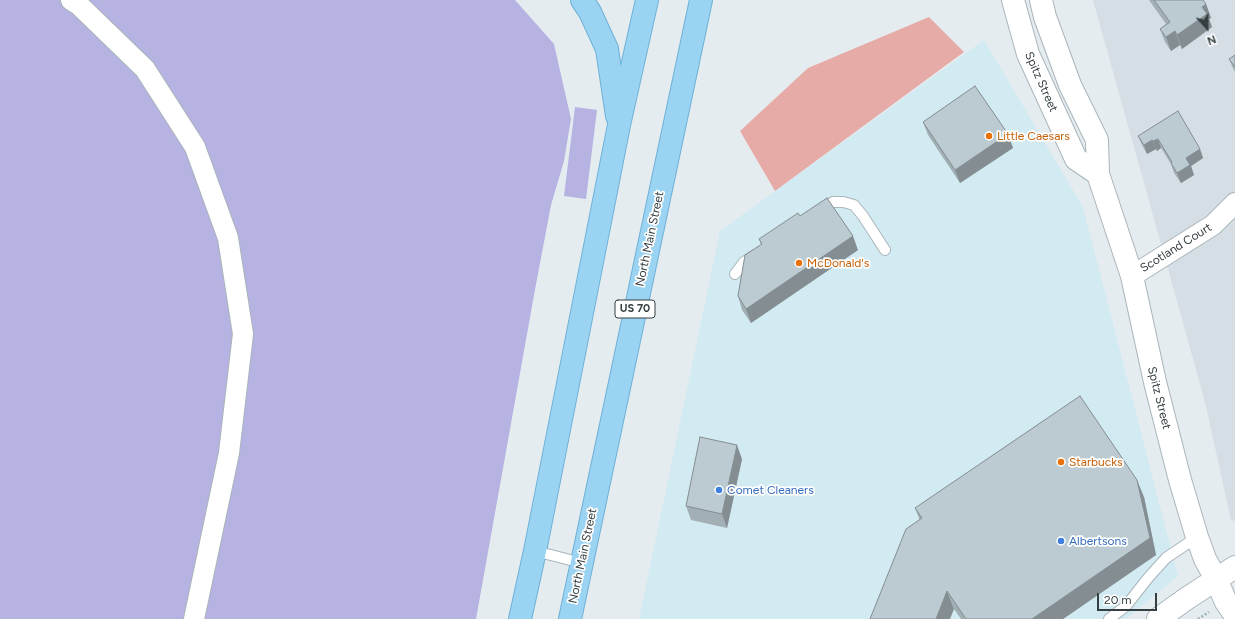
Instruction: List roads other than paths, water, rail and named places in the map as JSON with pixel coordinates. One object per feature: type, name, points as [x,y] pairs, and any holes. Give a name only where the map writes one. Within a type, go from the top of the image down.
[{"type":"main road","points":[[582,0],[590,12],[607,49],[619,126]]},
{"type":"main road","points":[[520,619],[535,551],[619,126],[647,0]]},
{"type":"main road","name":"North Main Street","points":[[570,619],[701,0]]},
{"type":"street","points":[[71,0],[79,5],[145,69],[195,147],[228,238],[243,334],[229,453],[194,619]]},
{"type":"street","name":"Spitz Street","points":[[1013,0],[1028,54],[1076,159],[1098,174]]},
{"type":"street","name":"Spitz Street","points":[[1041,0],[1045,17],[1070,86],[1097,140],[1098,174],[1132,276],[1155,382],[1180,480],[1197,537],[1205,559],[1226,602],[1235,615]]},
{"type":"street","name":"Scotland Court","points":[[1132,276],[1213,225],[1235,203]]},
{"type":"street","points":[[1158,619],[1235,567]]},
{"type":"lane","points":[[814,215],[833,202],[843,202],[854,205],[885,250]]},
{"type":"lane","points":[[735,274],[744,262],[763,249]]},
{"type":"lane","points":[[1109,619],[1126,606],[1166,558],[1197,537]]},
{"type":"lane","points":[[535,551],[582,563]]},
{"type":"place","name":"Little Caesars","points":[[989,136]]},
{"type":"place","name":"McDonald's","points":[[799,263]]},
{"type":"place","name":"Starbucks","points":[[1061,462]]},
{"type":"place","name":"Comet Cleaners","points":[[719,490]]},
{"type":"place","name":"Albertsons","points":[[1061,541]]}]
